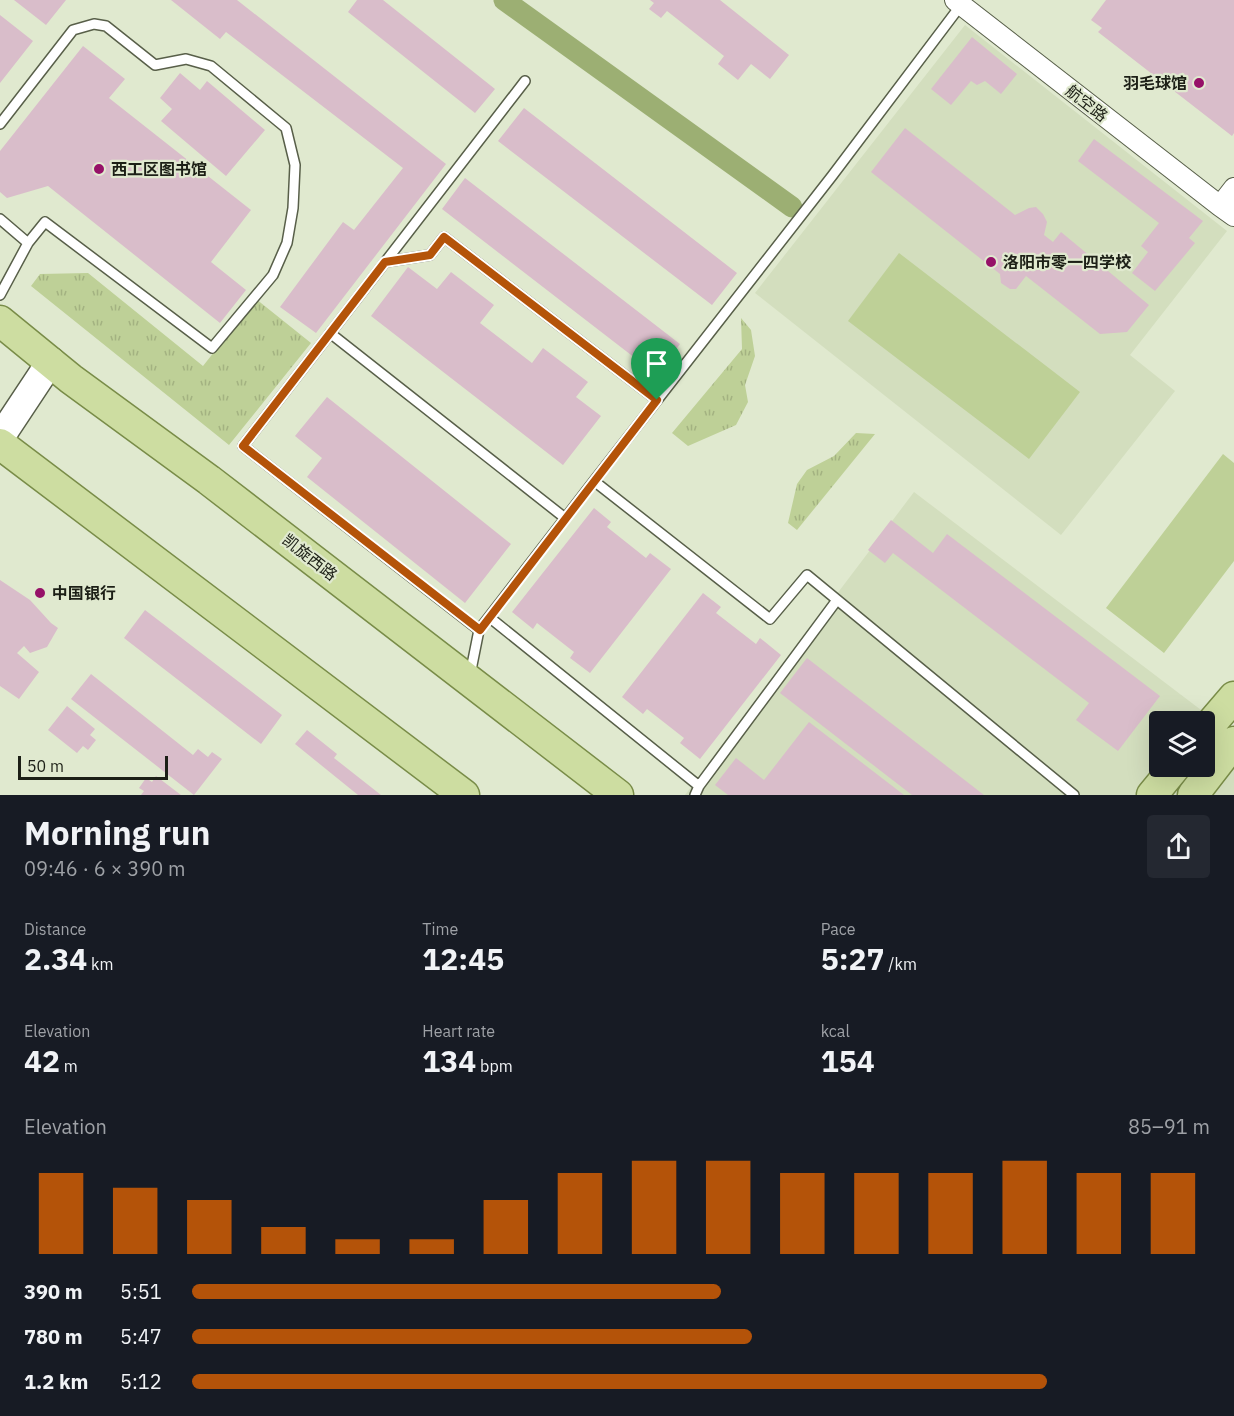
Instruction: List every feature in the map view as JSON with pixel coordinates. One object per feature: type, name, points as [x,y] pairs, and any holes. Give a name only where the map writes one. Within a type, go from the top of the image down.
[{"type":"main road","name":"凯旋西路","points":[[0,321],[71,379],[209,480],[618,795]]},
{"type":"main road","points":[[0,444],[464,795]]},
{"type":"main road","points":[[1215,719],[1234,697]]},
{"type":"main road","points":[[1193,795],[1234,742]]},
{"type":"main road","points":[[1152,795],[1167,777]]},
{"type":"street","name":"航空路","points":[[958,2],[1227,211]]},
{"type":"street","points":[[1227,211],[1234,188]]},
{"type":"street","points":[[0,419],[51,361]]},
{"type":"street","points":[[0,438],[51,361]]},
{"type":"lane","points":[[470,679],[480,630],[489,617],[832,176],[958,2]]},
{"type":"lane","points":[[0,124],[73,30],[94,24],[106,26],[154,65],[186,59],[211,66],[286,128],[295,165],[293,208],[287,243],[273,275],[212,348],[45,222],[28,243],[0,295]]},
{"type":"lane","points":[[480,630],[243,446],[525,81]]},
{"type":"lane","points":[[0,219],[28,243]]},
{"type":"lane","points":[[385,262],[430,255],[444,237],[657,400]]},
{"type":"lane","points":[[330,333],[565,518]]},
{"type":"lane","points":[[594,481],[770,619],[807,575],[1074,795]]},
{"type":"lane","points":[[489,617],[697,790],[837,600]]},
{"type":"shaded area","name":"洛阳市零一四学校","points":[[965,25],[1227,231],[1130,355],[1175,391],[1061,535],[755,293]]},
{"type":"shaded area","points":[[914,492],[1202,711],[1149,711],[1149,777],[1215,777],[1215,721],[1234,735],[1234,795],[685,795]]},
{"type":"green space","points":[[899,253],[1080,392],[1029,459],[848,321]]},
{"type":"green space","points":[[88,273],[203,366],[256,299],[311,343],[229,445],[31,286],[40,274]]},
{"type":"green space","points":[[741,318],[751,330],[755,356],[745,385],[748,402],[736,425],[688,446],[672,433],[742,349]]},
{"type":"green space","points":[[856,433],[875,434],[797,530],[788,523],[797,484],[807,470],[834,456]]},
{"type":"green space","points":[[1223,454],[1234,463],[1234,561],[1164,653],[1106,608]]},
{"type":"building","points":[[14,0],[66,0],[46,25]]},
{"type":"building","points":[[171,0],[237,0],[446,164],[316,333],[280,307],[343,222],[354,230],[403,168],[226,32],[220,39]]},
{"type":"building","points":[[357,0],[383,0],[495,89],[475,113],[348,12]]},
{"type":"building","points":[[650,0],[720,0],[789,55],[770,79],[751,64],[738,80],[718,64],[724,56],[667,11],[661,18],[649,9],[654,3]]},
{"type":"building","name":"羽毛球馆","points":[[1106,0],[1234,0],[1234,133],[1232,136],[1098,32],[1102,28],[1091,20]]},
{"type":"building","points":[[0,15],[33,41],[0,83]]},
{"type":"building","points":[[972,37],[1017,74],[1001,94],[985,81],[977,85],[971,81],[951,105],[931,89]]},
{"type":"building","name":"西工区图书馆","points":[[83,46],[125,79],[109,98],[251,210],[211,262],[246,290],[220,323],[48,186],[7,198],[0,192],[0,151]]},
{"type":"building","points":[[180,73],[200,90],[207,81],[265,130],[226,176],[161,121],[172,109],[160,98]]},
{"type":"building","points":[[524,108],[737,273],[712,305],[498,141]]},
{"type":"building","points":[[905,128],[1015,215],[1036,207],[1047,222],[1044,235],[1053,242],[1061,232],[1149,305],[1127,332],[1100,334],[1026,276],[1016,289],[1010,289],[1001,283],[1000,274],[871,172]]},
{"type":"building","points":[[1094,139],[1203,221],[1189,238],[1195,243],[1155,291],[1132,273],[1148,252],[1141,246],[1159,223],[1078,161]]},
{"type":"building","points":[[465,178],[680,344],[657,375],[442,209]]},
{"type":"building","points":[[408,267],[437,289],[451,272],[494,305],[480,323],[532,363],[543,348],[588,382],[576,397],[601,416],[563,465],[371,316]]},
{"type":"building","points":[[327,397],[511,544],[465,603],[307,477],[322,458],[295,436]]},
{"type":"building","points":[[594,508],[611,522],[607,527],[646,558],[650,553],[671,569],[590,673],[570,658],[574,652],[537,623],[533,629],[512,612]]},
{"type":"building","points":[[891,520],[933,553],[947,534],[1160,696],[1118,751],[1076,720],[1089,703],[893,553],[885,563],[868,550]]},
{"type":"building","points":[[0,580],[30,600],[58,628],[47,647],[30,653],[24,646],[17,653],[39,672],[19,699],[0,686]]},
{"type":"building","points":[[703,593],[721,607],[716,613],[756,644],[760,638],[781,655],[700,759],[680,743],[684,738],[647,709],[643,714],[622,697]]},
{"type":"building","points":[[145,610],[282,715],[261,744],[124,638]]},
{"type":"building","points":[[807,658],[984,795],[912,795],[780,693]]},
{"type":"building","points":[[91,674],[193,755],[198,749],[208,757],[212,752],[222,759],[194,795],[71,699]]},
{"type":"building","points":[[67,706],[95,729],[90,735],[96,740],[88,750],[83,746],[77,753],[48,730]]},
{"type":"building","points":[[809,722],[904,795],[728,795],[715,785],[736,758],[764,780]]},
{"type":"building","points":[[307,730],[337,754],[334,758],[381,795],[358,795],[295,744]]},
{"type":"building","points":[[156,776],[181,795],[141,795],[144,791],[139,788],[146,778],[152,782]]},
{"type":"waterway","points":[[504,0],[792,207]]},
{"type":"place","name":"羽毛球馆","points":[[1199,83]]},
{"type":"place","name":"西工区图书馆","points":[[99,169]]},
{"type":"place","name":"洛阳市零一四学校","points":[[991,262]]},
{"type":"place","name":"中国银行","points":[[40,593]]},
{"type":"route","points":[[444,237],[657,400],[480,630],[243,446],[385,262],[430,255],[444,237]]}]
